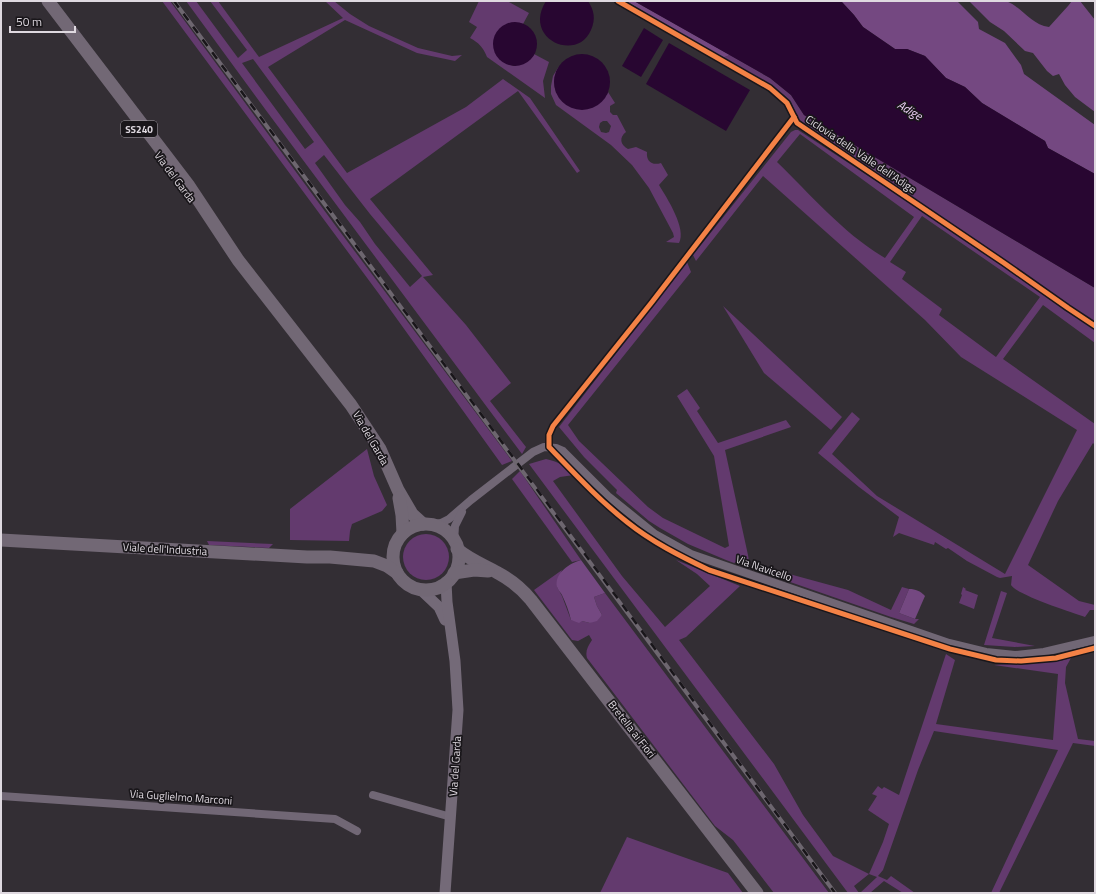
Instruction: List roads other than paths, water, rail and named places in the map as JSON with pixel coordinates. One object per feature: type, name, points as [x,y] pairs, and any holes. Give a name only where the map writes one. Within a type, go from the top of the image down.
[{"type":"main road","name":"Via del Garda","points":[[42,1],[236,256],[352,405],[380,449],[398,490],[412,514],[428,524],[445,531],[456,546],[458,558],[450,578]]},
{"type":"main road","name":"Via del Garda","points":[[48,1],[189,186],[236,256]]},
{"type":"main road","name":"Via del Garda","points":[[398,490],[402,515],[400,538],[394,549],[393,558],[397,573],[404,582],[421,590]]},
{"type":"main road","points":[[400,538],[412,527],[428,524]]},
{"type":"main road","name":"Viale dell'Industria","points":[[355,555],[380,553],[391,548],[400,538]]},
{"type":"main road","name":"Viale dell'Industria","points":[[1,540],[300,556],[330,556],[378,562],[397,573]]},
{"type":"main road","name":"Bretella ai Fiori","points":[[456,546],[467,558],[498,573],[515,584],[532,600],[758,893]]},
{"type":"main road","name":"Bretella ai Fiori","points":[[450,578],[474,570],[498,573]]},
{"type":"main road","points":[[421,590],[430,590],[439,587],[450,578]]},
{"type":"main road","points":[[709,829],[767,893]]},
{"type":"street","name":"Via Navicello","points":[[428,524],[441,523],[449,519],[533,452],[544,447],[556,448],[572,460],[596,486],[655,534],[691,554],[949,644],[986,652],[1015,655],[1044,652],[1095,640]]},
{"type":"street","name":"Via Navicello","points":[[456,546],[454,533],[456,522],[471,500]]},
{"type":"street","name":"Viale dell'Industria","points":[[330,556],[355,555]]},
{"type":"street","name":"Via del Garda","points":[[445,893],[458,710],[455,661],[447,602],[450,578]]},
{"type":"street","name":"Via del Garda","points":[[421,590],[439,607],[452,639]]},
{"type":"street","points":[[373,794],[451,817]]},
{"type":"street","name":"Via Guglielmo Marconi","points":[[1,796],[335,819],[357,831]]},
{"type":"water","points":[[546,1],[588,1],[592,8],[594,18],[591,30],[584,40],[575,45],[564,45],[554,42],[546,36],[541,26],[540,15]]},
{"type":"water","name":"Adige","points":[[634,1],[841,1],[863,27],[895,49],[907,49],[925,56],[946,78],[965,87],[982,103],[1045,141],[1048,148],[1095,174],[1095,288],[804,115],[791,95],[770,78]]},
{"type":"water","points":[[515,22],[527,26],[533,32],[537,44],[533,56],[527,62],[515,66],[503,62],[497,56],[493,44],[497,32],[503,26]]},
{"type":"water","points":[[644,28],[663,40],[641,77],[622,66]]},
{"type":"water","points":[[669,43],[750,90],[726,131],[646,84]]},
{"type":"water","points":[[577,54],[587,54],[602,62],[608,71],[610,82],[608,93],[602,102],[587,110],[577,110],[566,105],[559,98],[554,87],[554,77],[559,66],[566,59]]},
{"type":"railway","points":[[174,1],[835,893]]}]
